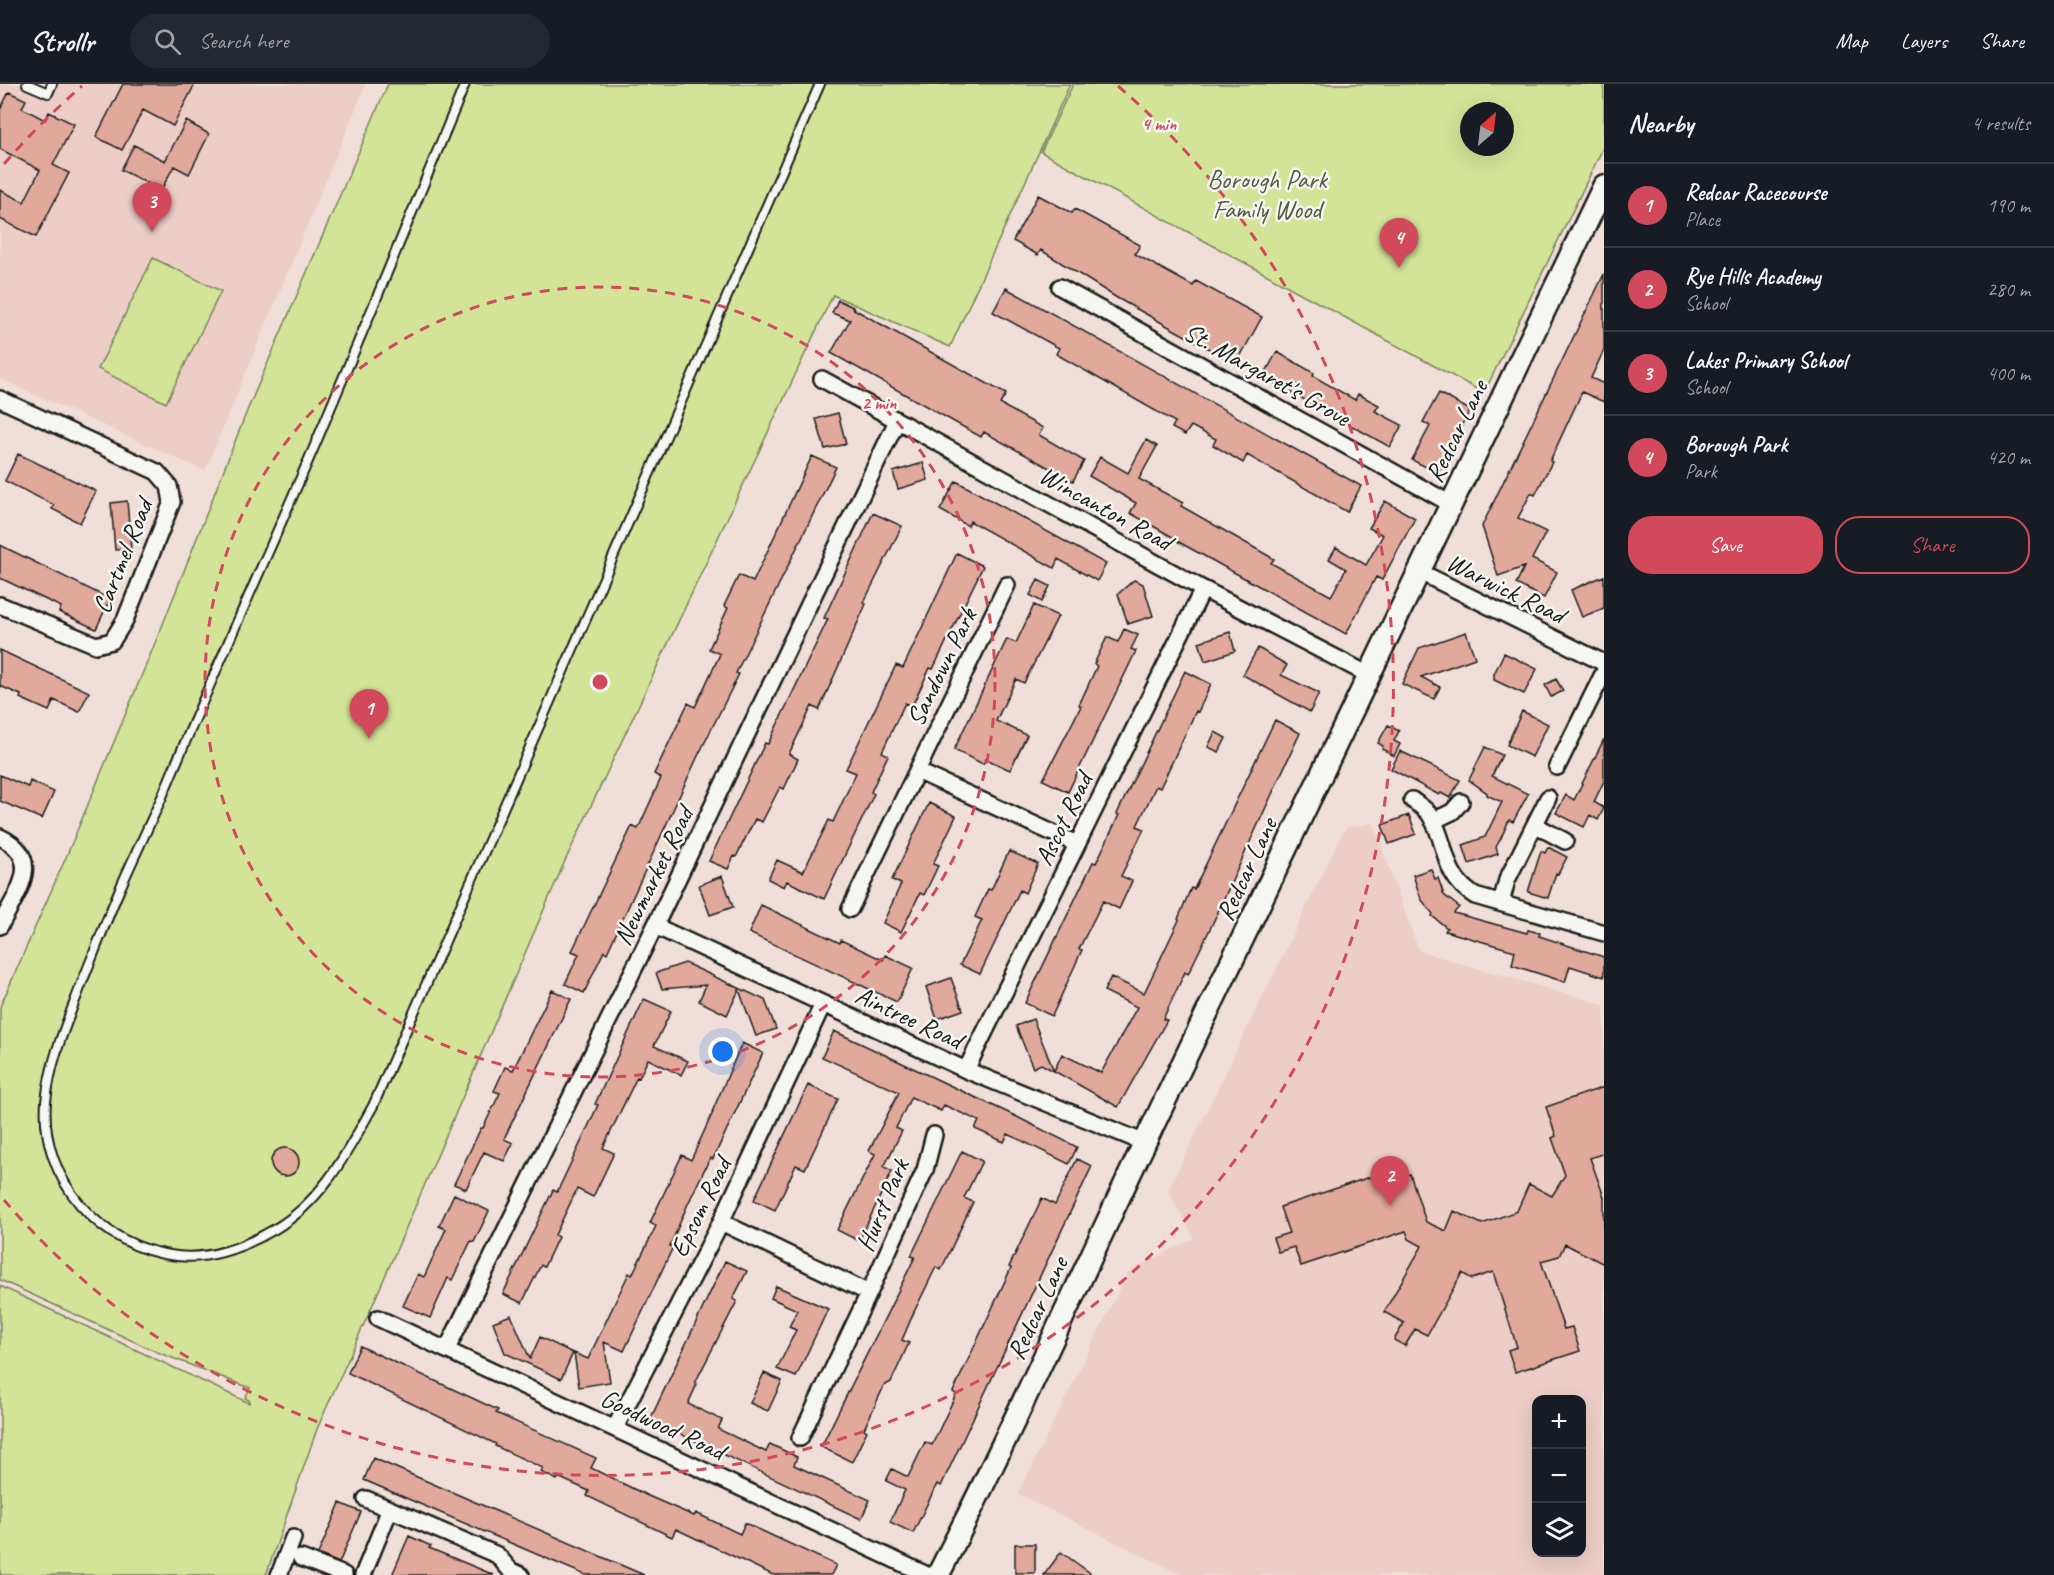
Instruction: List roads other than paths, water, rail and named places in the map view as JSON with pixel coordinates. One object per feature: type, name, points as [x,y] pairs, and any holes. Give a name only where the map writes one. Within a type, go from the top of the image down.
[{"type":"main road","name":"Redcar Lane","points":[[938,1575],[986,1482],[1145,1143],[1604,186]]},
{"type":"street","name":"St. Margaret's Grove","points":[[1060,287],[1451,504]]},
{"type":"street","name":"Wincanton Road","points":[[822,379],[1203,589],[1369,675]]},
{"type":"street","name":"Cartmel Road","points":[[0,399],[158,472],[169,486],[172,502],[125,620],[112,641],[96,645],[0,605]]},
{"type":"street","name":"Newmarket Road","points":[[447,1349],[656,926],[897,421]]},
{"type":"street","name":"Warwick Road","points":[[1418,572],[1604,663]]},
{"type":"street","name":"Sandown Park","points":[[850,909],[1007,585]]},
{"type":"street","name":"Ascot Road","points":[[966,1070],[1203,589]]},
{"type":"street","points":[[1557,767],[1604,672]]},
{"type":"street","points":[[917,771],[1077,844]]},
{"type":"street","points":[[1501,903],[1507,880],[1548,798]]},
{"type":"street","points":[[1413,800],[1433,821],[1452,872],[1459,882],[1475,896],[1604,933]]},
{"type":"street","points":[[1433,821],[1452,812],[1461,802]]},
{"type":"street","points":[[1535,825],[1565,841]]},
{"type":"street","points":[[0,837],[23,855],[26,872],[0,926]]},
{"type":"street","name":"Aintree Road","points":[[656,926],[966,1070],[1145,1143]]},
{"type":"street","name":"Epsom Road","points":[[615,1428],[721,1222],[823,1004]]},
{"type":"street","name":"Hurst Park","points":[[800,1438],[870,1293],[925,1170],[934,1136]]},
{"type":"street","name":"Hurst Park","points":[[721,1222],[870,1293]]},
{"type":"street","name":"Goodwood Road","points":[[378,1318],[927,1575]]},
{"type":"street","points":[[366,1499],[497,1555],[510,1570],[521,1575]]},
{"type":"street","points":[[363,1575],[390,1509]]},
{"type":"street","points":[[279,1575],[293,1538]]},
{"type":"street","points":[[301,1558],[345,1575]]},
{"type":"lane","points":[[27,84],[48,93],[52,84]]},
{"type":"lane","points":[[465,84],[313,448],[119,891],[57,1049],[49,1078],[46,1108],[48,1139],[58,1170],[72,1196],[94,1221],[122,1239],[146,1249],[178,1257],[211,1255],[239,1247],[278,1227],[317,1196],[343,1159],[373,1106],[820,84]]},
{"type":"place","name":"Lakes Primary School","points":[[152,232]]},
{"type":"place","name":"Borough Park","points":[[1399,268]]},
{"type":"place","name":"Redcar Racecourse","points":[[369,739]]},
{"type":"place","name":"Rye Hills Academy","points":[[1390,1206]]},
{"type":"park label","name":"Borough Park Family Wood","points":[[1267,194]]}]
